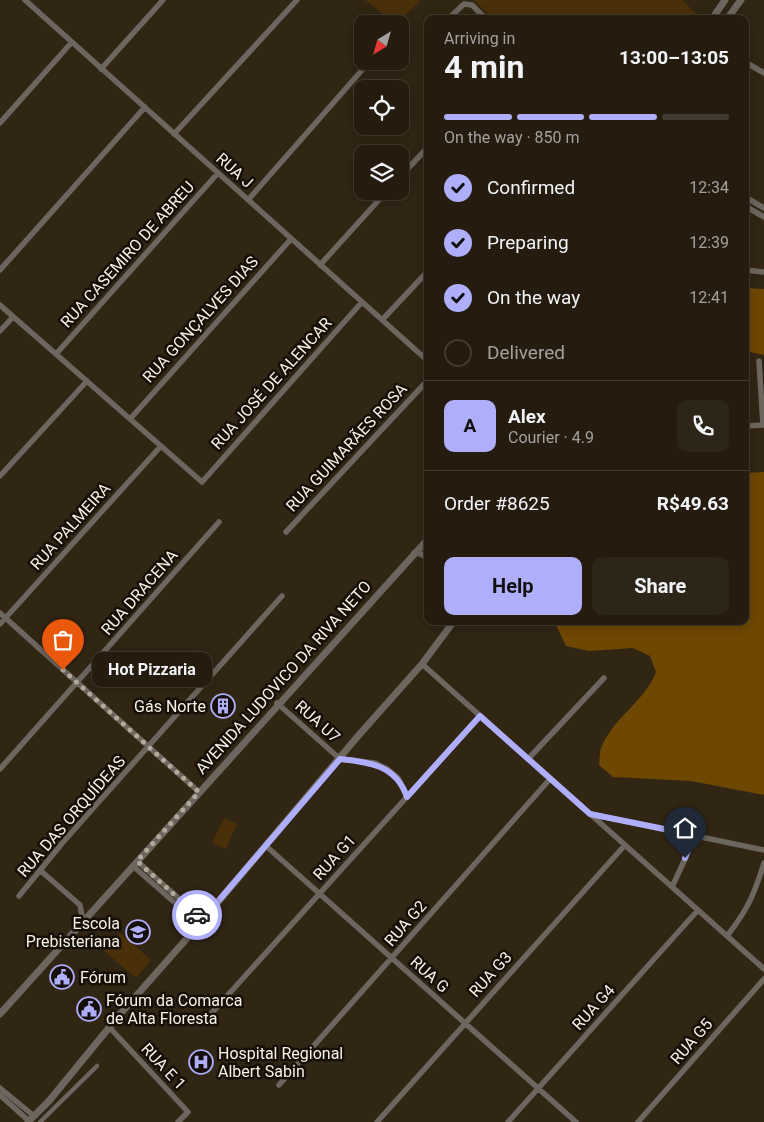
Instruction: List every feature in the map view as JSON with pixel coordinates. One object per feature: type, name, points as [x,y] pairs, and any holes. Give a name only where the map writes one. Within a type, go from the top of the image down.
[{"type":"street","points":[[101,69],[163,0]]},
{"type":"street","points":[[174,134],[297,0]]},
{"type":"street","points":[[715,15],[725,0]]},
{"type":"street","points":[[730,15],[741,0]]},
{"type":"street","name":"RUA J","points":[[29,1],[101,69],[424,357]]},
{"type":"street","points":[[452,15],[464,4],[472,5],[482,15]]},
{"type":"street","points":[[0,123],[72,42]]},
{"type":"street","points":[[749,64],[764,73]]},
{"type":"street","points":[[248,200],[362,70]]},
{"type":"street","points":[[0,270],[145,107]]},
{"type":"street","points":[[409,168],[424,152]]},
{"type":"street","name":"RUA CASEMIRO DE ABREU","points":[[56,354],[218,173]]},
{"type":"street","points":[[749,199],[764,208]]},
{"type":"street","points":[[320,265],[379,200]]},
{"type":"street","points":[[749,208],[764,217]]},
{"type":"street","name":"RUA GONÇALVES DIAS","points":[[130,419],[291,238]]},
{"type":"street","points":[[749,270],[764,272]]},
{"type":"street","points":[[382,320],[424,275]]},
{"type":"street","name":"RUA JOSÉ DE ALENCAR","points":[[161,446],[202,482],[362,302]]},
{"type":"street","points":[[0,305],[161,446]]},
{"type":"street","points":[[0,332],[13,317]]},
{"type":"street","points":[[749,426],[764,425],[759,360]]},
{"type":"street","points":[[0,476],[87,381]]},
{"type":"street","name":"RUA GUIMARÃES ROSA","points":[[286,532],[424,384]]},
{"type":"street","name":"RUA PALMEIRA","points":[[0,624],[161,446]]},
{"type":"street","name":"RUA DRACENA","points":[[0,769],[219,522]]},
{"type":"street","name":"AVENIDA LUDOVICO DA RIVA NETO","points":[[0,1014],[424,543]]},
{"type":"street","points":[[414,553],[424,556]]},
{"type":"street","name":"RUA DAS ORQUÍDEAS","points":[[19,896],[64,841],[150,747],[282,596]]},
{"type":"street","points":[[0,613],[199,792]]},
{"type":"street","points":[[33,1120],[422,664],[451,625]]},
{"type":"street","points":[[422,664],[764,969]]},
{"type":"street","points":[[528,759],[604,678]]},
{"type":"street","name":"RUA U7","points":[[278,703],[340,759]]},
{"type":"street","name":"RUA G1","points":[[209,1016],[480,716]]},
{"type":"street","points":[[340,759],[375,763],[387,769],[398,778],[407,797]]},
{"type":"street","name":"RUA G2","points":[[279,1085],[550,779]]},
{"type":"street","points":[[590,814],[764,850]]},
{"type":"street","points":[[672,887],[694,835]]},
{"type":"street","name":"RUA G3","points":[[377,1122],[625,845]]},
{"type":"street","name":"RUA G","points":[[266,846],[576,1122]]},
{"type":"street","points":[[727,936],[745,913],[756,892],[764,863]]},
{"type":"street","points":[[135,864],[201,922]]},
{"type":"street","points":[[42,870],[80,904],[83,910],[83,921]]},
{"type":"street","name":"RUA G4","points":[[508,1122],[698,910]]},
{"type":"street","name":"RUA G5","points":[[638,1122],[764,979]]},
{"type":"street","name":"RUA E 1","points":[[110,1028],[188,1112],[178,1122]]},
{"type":"street","points":[[33,1120],[97,1066]]},
{"type":"street","points":[[0,1088],[33,1120]]},
{"type":"street","points":[[0,1095],[33,1120]]},
{"type":"shaded area","points":[[365,0],[421,0],[405,15],[384,15]]},
{"type":"shaded area","points":[[473,0],[682,0],[698,15],[490,15]]},
{"type":"shaded area","points":[[749,288],[764,289],[764,355],[749,352]]},
{"type":"shaded area","points":[[764,472],[764,795],[691,781],[613,777],[599,765],[601,748],[614,726],[645,692],[651,682],[656,672],[650,656],[633,648],[589,651],[566,646],[556,625],[749,625],[749,473]]},
{"type":"shaded area","points":[[224,818],[237,824],[226,849],[212,843]]},
{"type":"shaded area","points":[[120,933],[151,960],[136,978],[104,951]]},
{"type":"way so far","points":[[63,670],[199,792],[137,861],[197,915]]},
{"type":"place","name":"Hot Pizzaria","points":[[63,670]]},
{"type":"place","name":"Gás Norte","points":[[223,706]]},
{"type":"place","name":"Escola Prebisteriana","points":[[138,932]]},
{"type":"place","name":"Fórum","points":[[62,977]]},
{"type":"place","name":"Fórum da Comarca de Alta Floresta","points":[[89,1009]]},
{"type":"place","name":"Hospital Regional Albert Sabin","points":[[201,1062]]},
{"type":"route","points":[[197,915],[202,920],[340,759],[375,763],[387,769],[398,778],[404,787],[407,797],[480,716],[590,814],[694,835],[685,858]]}]
